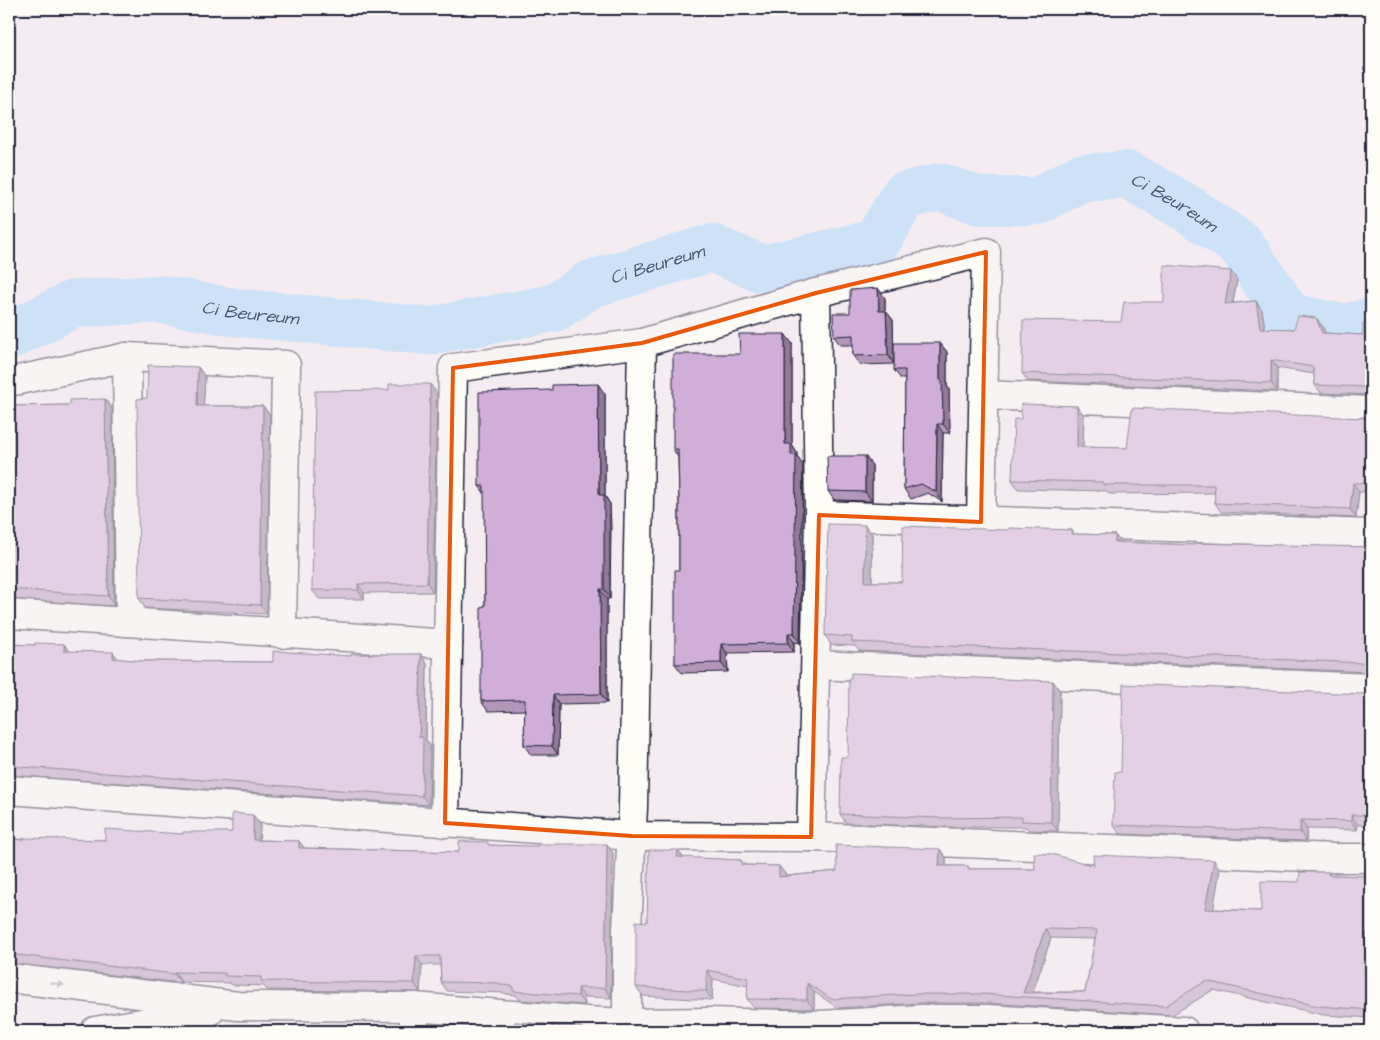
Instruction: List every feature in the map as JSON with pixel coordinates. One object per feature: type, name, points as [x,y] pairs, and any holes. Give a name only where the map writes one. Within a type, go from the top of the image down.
[{"type":"street","points":[[445,823],[453,368],[642,343],[816,293],[986,252],[980,522]]},
{"type":"street","points":[[811,837],[819,515],[816,293]]},
{"type":"street","points":[[627,1027],[627,930],[632,836],[642,343]]},
{"type":"street","points":[[9,382],[126,357],[286,365],[282,634]]},
{"type":"street","points":[[126,357],[130,622]]},
{"type":"street","points":[[984,395],[1371,411]]},
{"type":"street","points":[[819,515],[1371,534]]},
{"type":"street","points":[[9,614],[448,644]]},
{"type":"street","points":[[816,665],[1371,688]]},
{"type":"street","points":[[9,790],[632,836],[811,837],[1371,858]]},
{"type":"street","points":[[9,978],[238,1006],[414,1019],[587,1022],[627,1027],[709,1022],[821,1028],[921,1018],[988,1025],[1184,1031]]},
{"type":"street","points":[[94,1031],[238,1006]]},
{"type":"highlighted area","points":[[986,252],[981,522],[819,515],[811,837],[632,836],[445,823],[453,368],[642,343],[816,293]]},
{"type":"building","points":[[1164,265],[1231,271],[1225,304],[1256,301],[1260,328],[1294,329],[1298,316],[1316,318],[1322,333],[1363,335],[1363,323],[1371,324],[1371,389],[1366,387],[1315,385],[1313,367],[1271,360],[1271,383],[1022,373],[1023,320],[1121,322],[1124,302],[1164,302]]},
{"type":"building","points":[[878,288],[879,311],[886,311],[888,355],[853,356],[853,335],[834,336],[833,313],[850,313],[850,290]]},
{"type":"building","points":[[739,334],[785,334],[785,444],[791,444],[791,455],[796,455],[794,633],[788,633],[788,643],[721,644],[721,663],[675,664],[675,570],[679,570],[679,500],[678,449],[673,449],[673,354],[740,354]]},
{"type":"building","points":[[894,343],[940,343],[943,424],[937,424],[936,492],[921,484],[904,489],[905,370],[894,370]]},
{"type":"building","points":[[148,365],[198,367],[197,406],[263,406],[260,605],[139,598],[137,399],[147,398]]},
{"type":"building","points":[[389,384],[430,384],[427,583],[358,584],[358,590],[312,590],[315,391],[389,390]]},
{"type":"building","points":[[598,384],[599,495],[604,495],[604,589],[600,589],[601,694],[553,695],[552,746],[524,745],[525,700],[481,701],[481,607],[485,606],[484,486],[479,486],[479,392],[552,390],[552,385]]},
{"type":"building","points":[[105,399],[108,596],[9,589],[9,406],[70,405],[70,400]]},
{"type":"building","points":[[1021,404],[1077,406],[1077,447],[1127,448],[1132,408],[1364,418],[1371,416],[1371,483],[1353,483],[1350,509],[1215,503],[1214,485],[1103,485],[1103,482],[1012,480],[1014,419],[1021,419]]},
{"type":"building","points":[[827,456],[865,456],[865,492],[828,491]]},
{"type":"building","points":[[828,524],[865,525],[865,582],[902,582],[903,526],[1072,530],[1072,534],[1115,535],[1115,542],[1371,547],[1371,665],[1365,663],[852,642],[852,637],[825,635]]},
{"type":"building","points":[[35,643],[64,644],[64,651],[113,652],[113,658],[142,661],[273,662],[273,651],[351,656],[351,654],[421,654],[419,737],[423,737],[422,796],[9,766],[9,644],[35,645]]},
{"type":"building","points":[[851,673],[1053,681],[1051,822],[1022,821],[1022,817],[940,818],[840,814],[841,757],[848,757],[849,678],[851,678]]},
{"type":"building","points":[[1123,684],[1371,693],[1371,815],[1351,815],[1351,821],[1300,820],[1300,832],[1113,825],[1115,772],[1121,772]]},
{"type":"building","points":[[232,813],[253,815],[253,840],[299,841],[299,848],[459,852],[459,841],[488,842],[488,845],[607,844],[605,988],[578,988],[578,996],[513,991],[513,986],[500,985],[500,983],[441,982],[440,956],[416,956],[414,983],[261,981],[261,977],[225,976],[225,973],[175,972],[174,974],[9,954],[9,839],[105,840],[105,829],[183,834],[183,832],[232,832]]},
{"type":"building","points":[[836,845],[940,849],[939,866],[968,866],[968,869],[1035,869],[1034,853],[1052,854],[1094,866],[1093,855],[1214,860],[1205,909],[1261,911],[1261,881],[1299,882],[1300,872],[1329,872],[1328,875],[1371,876],[1371,933],[1366,933],[1365,973],[1371,973],[1371,1010],[1318,1006],[1206,981],[1165,1006],[982,994],[914,994],[831,999],[807,983],[807,1000],[747,999],[748,978],[707,970],[706,991],[636,987],[636,921],[647,922],[649,850],[678,850],[677,857],[741,860],[741,865],[779,866],[779,877],[837,871]],"holes":[[[1045,929],[1097,930],[1085,992],[1023,993]]]},
{"type":"building","points":[[515,1022],[581,1027],[581,1031],[552,1025],[552,1031],[515,1031]]},
{"type":"building","points":[[926,1026],[982,1026],[1064,1031],[926,1031]]},
{"type":"building","points":[[1192,1029],[1244,1029],[1244,1031],[1190,1031]]},
{"type":"waterway","name":"Ci Beureum","points":[[9,336],[73,304],[158,299],[233,312],[429,331],[554,308],[591,284],[711,248],[763,269],[876,243],[904,196],[940,187],[980,201],[1038,201],[1080,178],[1128,175],[1187,208],[1241,245],[1289,317],[1343,328],[1371,322]]}]
